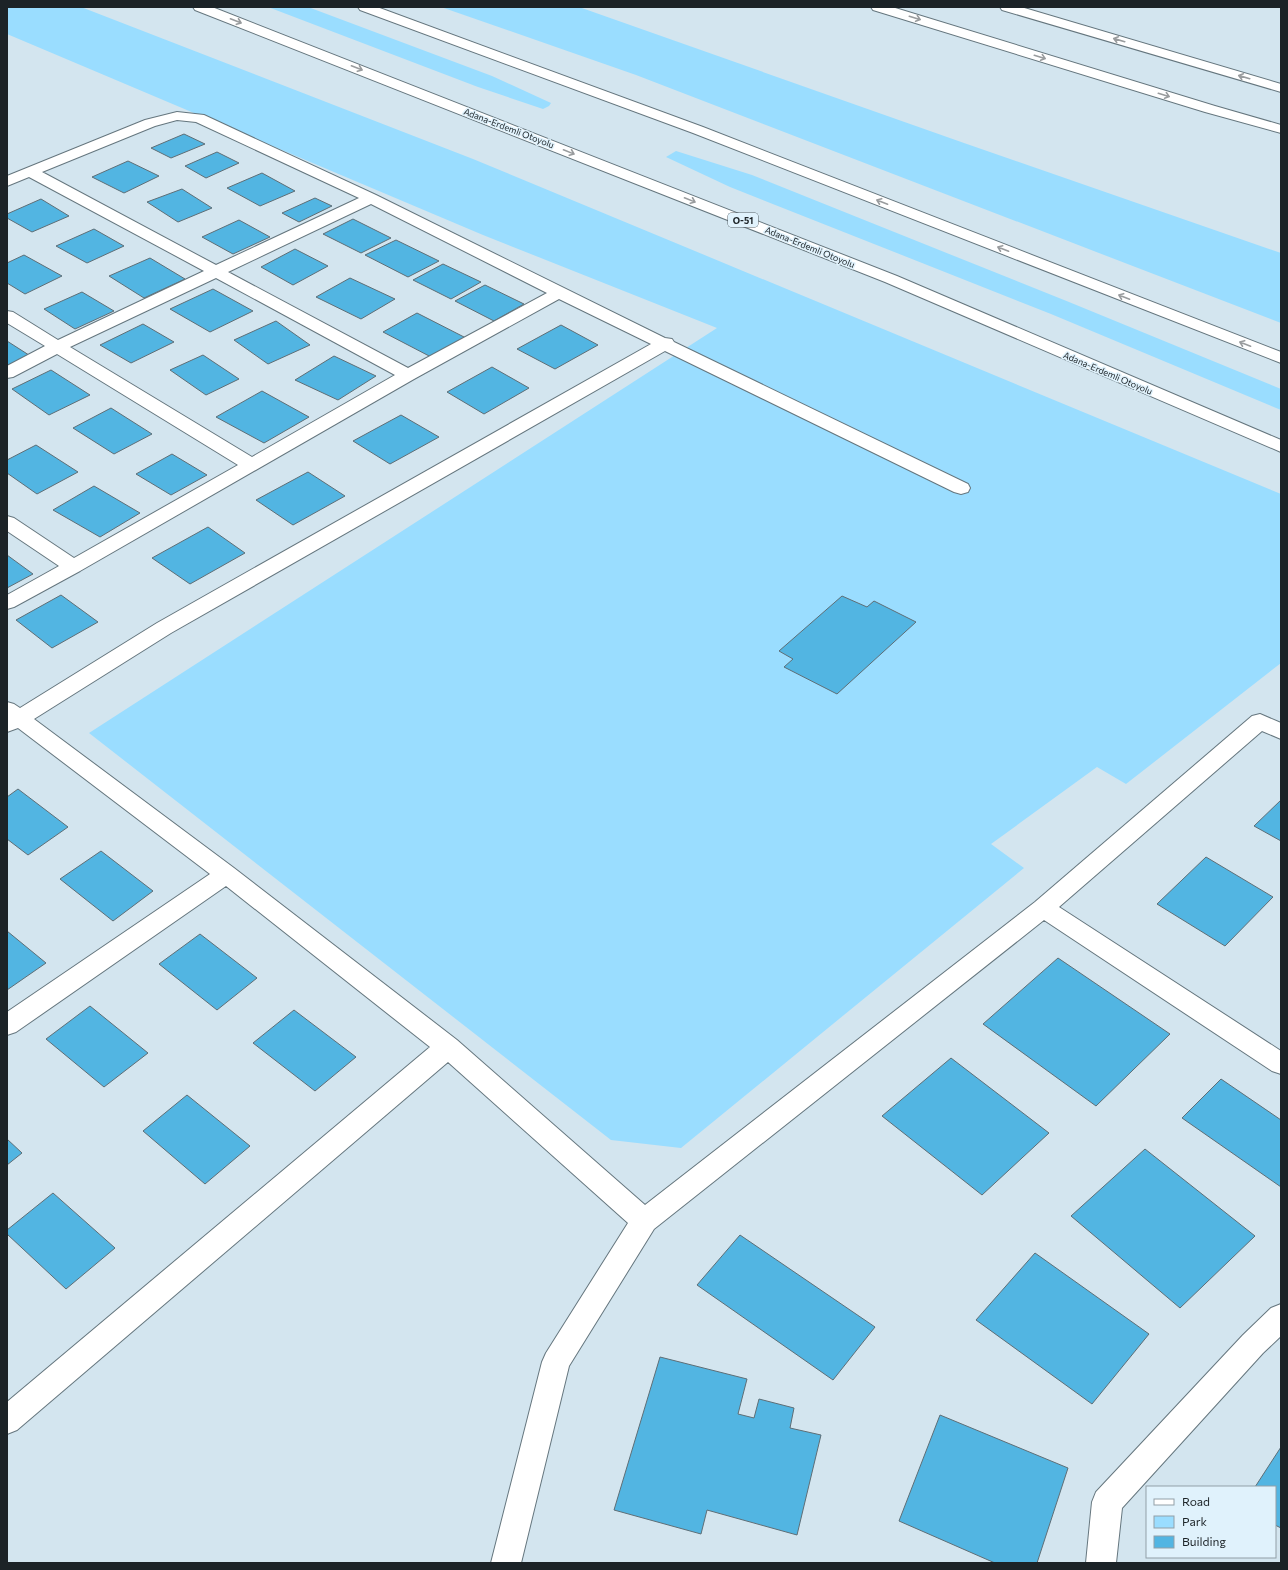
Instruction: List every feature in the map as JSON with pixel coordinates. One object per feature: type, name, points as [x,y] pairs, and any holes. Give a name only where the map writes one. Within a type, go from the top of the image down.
[{"type":"main road","name":"Adana-Erdemli Otoyolu","points":[[200,7],[891,279],[1281,447]]},
{"type":"main road","points":[[365,7],[698,130],[1281,358]]},
{"type":"main road","points":[[878,7],[1203,107],[1281,129]]},
{"type":"main road","points":[[1007,7],[1281,88]]},
{"type":"main road","points":[[7,181],[150,123],[177,116],[199,118],[371,198],[559,293],[666,343],[962,488]]},
{"type":"main road","points":[[31,172],[408,375]]},
{"type":"main road","points":[[7,373],[371,198]]},
{"type":"main road","points":[[7,603],[73,567],[408,375],[559,293]]},
{"type":"main road","points":[[7,316],[57,348],[252,465]]},
{"type":"main road","points":[[644,1221],[448,1047],[226,874],[11,718],[164,628],[666,343]]},
{"type":"main road","points":[[7,522],[73,567]]},
{"type":"main road","points":[[506,1563],[556,1362],[644,1221],[1043,908],[1260,721],[1281,732]]},
{"type":"main road","points":[[7,1024],[226,874]]},
{"type":"main road","points":[[1043,908],[1281,1064]]},
{"type":"main road","points":[[7,1420],[448,1047]]},
{"type":"main road","points":[[1102,1563],[1107,1502],[1253,1344],[1281,1317]]},
{"type":"green space","points":[[7,7],[81,7],[473,159],[1281,494],[1281,663],[1126,784],[1097,767],[991,844],[1024,868],[681,1148],[611,1140],[89,733],[717,328],[483,235],[7,34]]},
{"type":"green space","points":[[268,7],[308,7],[492,76],[551,103],[543,109],[478,87]]},
{"type":"green space","points":[[441,7],[579,7],[1281,253],[1281,323],[636,75]]},
{"type":"green space","points":[[676,151],[752,175],[1281,389],[1281,410],[1051,314],[730,187],[666,157]]},
{"type":"building","points":[[184,134],[205,144],[171,158],[151,148]]},
{"type":"building","points":[[217,152],[239,163],[206,178],[185,166]]},
{"type":"building","points":[[128,161],[159,176],[124,193],[92,177]]},
{"type":"building","points":[[262,173],[295,191],[260,206],[227,188]]},
{"type":"building","points":[[182,189],[212,208],[178,222],[147,202]]},
{"type":"building","points":[[315,198],[332,206],[299,222],[282,213]]},
{"type":"building","points":[[41,199],[69,216],[32,232],[7,218],[7,214]]},
{"type":"building","points":[[353,219],[391,238],[361,253],[323,234]]},
{"type":"building","points":[[239,220],[270,237],[233,254],[202,237]]},
{"type":"building","points":[[94,229],[124,246],[87,263],[56,246]]},
{"type":"building","points":[[396,240],[439,261],[408,277],[365,255]]},
{"type":"building","points":[[295,249],[328,266],[293,285],[261,267]]},
{"type":"building","points":[[24,255],[62,276],[25,294],[7,283],[7,263]]},
{"type":"building","points":[[150,258],[185,279],[144,298],[109,276]]},
{"type":"building","points":[[443,264],[481,282],[451,299],[413,280]]},
{"type":"building","points":[[350,278],[395,299],[361,319],[316,297]]},
{"type":"building","points":[[485,285],[524,304],[494,321],[455,301]]},
{"type":"building","points":[[213,289],[253,311],[210,332],[170,309]]},
{"type":"building","points":[[82,292],[114,311],[75,329],[44,309]]},
{"type":"building","points":[[417,313],[466,338],[433,358],[383,332]]},
{"type":"building","points":[[276,321],[310,345],[268,364],[234,340]]},
{"type":"building","points":[[143,324],[174,342],[131,363],[100,345]]},
{"type":"building","points":[[561,325],[598,345],[555,369],[517,349]]},
{"type":"building","points":[[7,341],[32,357],[7,369]]},
{"type":"building","points":[[203,355],[239,379],[206,395],[170,370]]},
{"type":"building","points":[[334,356],[376,376],[338,400],[295,380]]},
{"type":"building","points":[[492,367],[529,388],[484,414],[447,392]]},
{"type":"building","points":[[51,370],[90,395],[49,415],[12,389]]},
{"type":"building","points":[[262,391],[309,417],[264,443],[216,417]]},
{"type":"building","points":[[111,408],[152,434],[114,454],[73,428]]},
{"type":"building","points":[[401,415],[439,437],[390,464],[353,441]]},
{"type":"building","points":[[36,445],[78,472],[37,494],[7,473],[7,460]]},
{"type":"building","points":[[172,454],[207,475],[171,495],[136,474]]},
{"type":"building","points":[[308,472],[345,496],[293,525],[256,500]]},
{"type":"building","points":[[94,486],[140,513],[100,537],[53,510]]},
{"type":"building","points":[[208,527],[245,553],[190,584],[152,558]]},
{"type":"building","points":[[7,555],[33,574],[7,588]]},
{"type":"building","points":[[61,595],[98,622],[52,648],[16,620]]},
{"type":"building","points":[[842,596],[867,607],[874,601],[916,622],[837,694],[784,667],[793,659],[779,651]]},
{"type":"building","points":[[18,789],[68,827],[28,855],[7,839],[7,797]]},
{"type":"building","points":[[1281,800],[1281,841],[1254,826]]},
{"type":"building","points":[[101,851],[153,891],[113,921],[60,879]]},
{"type":"building","points":[[1206,857],[1273,897],[1225,946],[1157,904]]},
{"type":"building","points":[[7,931],[46,963],[7,990]]},
{"type":"building","points":[[200,934],[257,978],[217,1010],[159,964]]},
{"type":"building","points":[[1058,958],[1170,1034],[1096,1106],[983,1024]]},
{"type":"building","points":[[90,1006],[148,1053],[104,1087],[46,1039]]},
{"type":"building","points":[[294,1010],[356,1057],[315,1091],[253,1043]]},
{"type":"building","points":[[951,1058],[1049,1133],[982,1195],[882,1116]]},
{"type":"building","points":[[1221,1079],[1281,1120],[1281,1187],[1182,1118]]},
{"type":"building","points":[[187,1095],[250,1146],[205,1184],[143,1131]]},
{"type":"building","points":[[7,1139],[22,1153],[7,1165]]},
{"type":"building","points":[[1145,1149],[1255,1236],[1180,1308],[1071,1216]]},
{"type":"building","points":[[53,1193],[115,1248],[66,1289],[7,1234],[7,1230]]},
{"type":"building","points":[[740,1235],[875,1327],[833,1380],[697,1285]]},
{"type":"building","points":[[1035,1253],[1149,1334],[1092,1404],[976,1320]]},
{"type":"building","points":[[660,1357],[747,1379],[738,1414],[754,1418],[759,1399],[794,1408],[790,1428],[821,1435],[797,1535],[707,1510],[701,1534],[614,1510]]},
{"type":"building","points":[[940,1415],[1068,1468],[1037,1563],[995,1563],[899,1521]]},
{"type":"building","points":[[1281,1447],[1281,1528],[1276,1526],[1276,1486],[1256,1486]]}]
